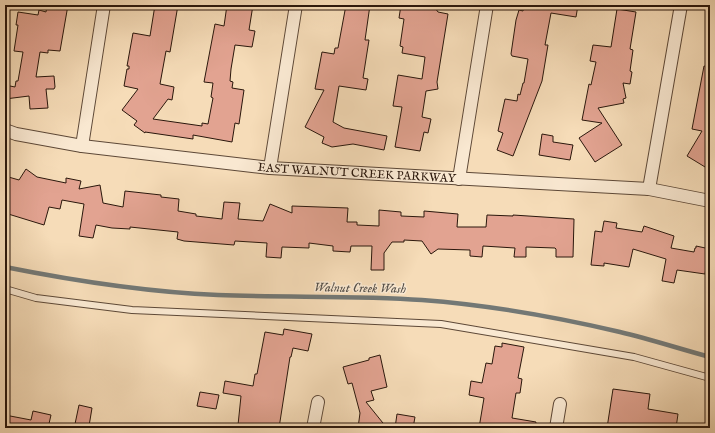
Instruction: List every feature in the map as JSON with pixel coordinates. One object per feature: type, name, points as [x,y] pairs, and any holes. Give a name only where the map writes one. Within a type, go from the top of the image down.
[{"type":"street","points":[[82,146],[104,5]]},
{"type":"street","points":[[270,168],[296,5]]},
{"type":"street","points":[[459,179],[487,5]]},
{"type":"street","points":[[649,190],[681,5]]},
{"type":"street","name":"EAST WALNUT CREEK PARKWAY","points":[[5,130],[16,134],[82,146],[270,168],[649,190],[710,201]]},
{"type":"street","points":[[314,428],[318,402]]},
{"type":"street","points":[[556,428],[560,404]]},
{"type":"lane","points":[[5,289],[36,298],[132,310],[441,324],[634,357],[710,378]]},
{"type":"building","points":[[47,5],[68,5],[60,51],[48,50],[48,53],[40,52],[36,77],[54,76],[55,87],[54,89],[46,89],[48,108],[30,109],[29,96],[5,99],[5,85],[15,87],[16,81],[18,81],[23,52],[14,51],[18,25],[16,25],[18,12],[38,15],[39,10],[46,12]]},
{"type":"building","points":[[155,5],[178,5],[170,52],[166,51],[160,84],[174,87],[172,100],[168,99],[153,119],[202,126],[202,123],[208,124],[213,98],[211,97],[213,83],[204,82],[215,24],[224,26],[227,5],[253,5],[249,30],[255,31],[252,47],[235,45],[231,69],[230,81],[233,82],[232,88],[244,90],[239,124],[235,123],[232,142],[193,135],[193,139],[145,133],[134,125],[137,121],[122,110],[138,89],[124,86],[127,69],[129,69],[129,66],[127,66],[133,33],[150,36]]},
{"type":"building","points":[[346,5],[370,5],[365,40],[369,40],[363,78],[368,79],[366,90],[339,86],[333,122],[344,128],[387,136],[384,150],[353,144],[332,147],[322,143],[324,137],[305,127],[324,90],[315,89],[322,52],[334,54],[335,48],[338,48]]},
{"type":"building","points":[[401,5],[433,5],[438,12],[448,14],[437,82],[438,89],[426,91],[422,117],[431,119],[428,133],[424,132],[420,151],[395,147],[402,107],[393,106],[398,75],[422,79],[425,57],[402,53],[403,47],[400,46],[404,19],[399,18]]},
{"type":"building","points":[[524,5],[578,5],[576,17],[551,13],[545,45],[548,45],[542,81],[513,156],[497,150],[503,133],[498,131],[505,99],[517,101],[518,94],[520,95],[524,83],[528,59],[512,56],[511,54],[516,20],[519,10],[523,11]]},
{"type":"building","points":[[617,9],[636,12],[630,49],[633,50],[630,84],[623,83],[626,98],[623,99],[624,103],[598,108],[622,145],[595,162],[579,138],[602,123],[582,120],[589,84],[591,85],[596,62],[590,61],[593,45],[611,47]]},
{"type":"building","points":[[704,66],[710,67],[710,170],[687,156],[702,131],[692,129]]},
{"type":"building","points":[[542,134],[553,136],[553,142],[573,145],[570,160],[539,155]]},
{"type":"building","points":[[26,169],[37,177],[66,183],[66,178],[81,181],[79,189],[100,185],[103,203],[123,207],[125,191],[161,195],[161,197],[179,199],[178,211],[196,214],[196,216],[222,219],[224,202],[240,203],[238,219],[263,221],[270,204],[292,213],[292,206],[348,208],[347,222],[357,222],[357,225],[379,226],[379,210],[401,212],[401,216],[424,217],[424,211],[458,214],[457,227],[486,227],[487,215],[574,219],[573,257],[556,257],[555,248],[526,247],[526,257],[514,257],[515,248],[483,246],[482,257],[470,256],[470,250],[438,249],[431,254],[422,241],[404,240],[404,242],[392,242],[384,253],[384,270],[371,270],[372,246],[351,246],[350,252],[333,251],[333,246],[309,243],[309,248],[282,247],[281,258],[266,257],[267,243],[235,241],[234,245],[184,241],[177,239],[178,232],[130,227],[130,229],[112,228],[96,225],[93,238],[79,236],[84,204],[62,200],[60,209],[49,207],[44,225],[5,213],[5,176],[19,180]]},
{"type":"building","points":[[604,221],[617,223],[616,228],[642,232],[644,226],[674,236],[671,248],[694,252],[696,246],[710,249],[710,269],[706,268],[705,274],[677,270],[674,283],[662,281],[666,259],[633,249],[629,267],[604,263],[604,266],[591,265],[595,231],[602,232]]},
{"type":"building","points":[[284,329],[312,334],[308,351],[293,348],[290,357],[279,428],[255,428],[238,425],[241,396],[223,393],[225,381],[253,386],[255,374],[257,374],[265,332],[283,335]]},
{"type":"building","points":[[502,343],[524,347],[518,378],[522,379],[520,393],[516,393],[512,418],[536,422],[535,428],[479,428],[484,398],[469,395],[471,381],[482,383],[486,363],[492,364],[495,346],[502,347]]},
{"type":"building","points":[[380,355],[387,387],[371,391],[374,400],[366,402],[387,428],[358,428],[360,413],[352,383],[348,384],[343,367],[369,360],[369,358]]},
{"type":"building","points":[[613,389],[650,394],[648,409],[678,414],[676,428],[607,428]]},
{"type":"building","points":[[200,392],[219,395],[216,409],[197,406]]},
{"type":"building","points":[[79,405],[92,408],[89,426],[75,424]]},
{"type":"building","points":[[33,411],[51,415],[48,428],[5,428],[5,415],[31,420]]},
{"type":"building","points":[[397,414],[415,417],[413,428],[395,428]]},
{"type":"waterway","name":"Walnut Creek Wash","points":[[5,267],[137,289],[191,294],[396,298],[472,305],[522,312],[620,332],[710,357]]}]
